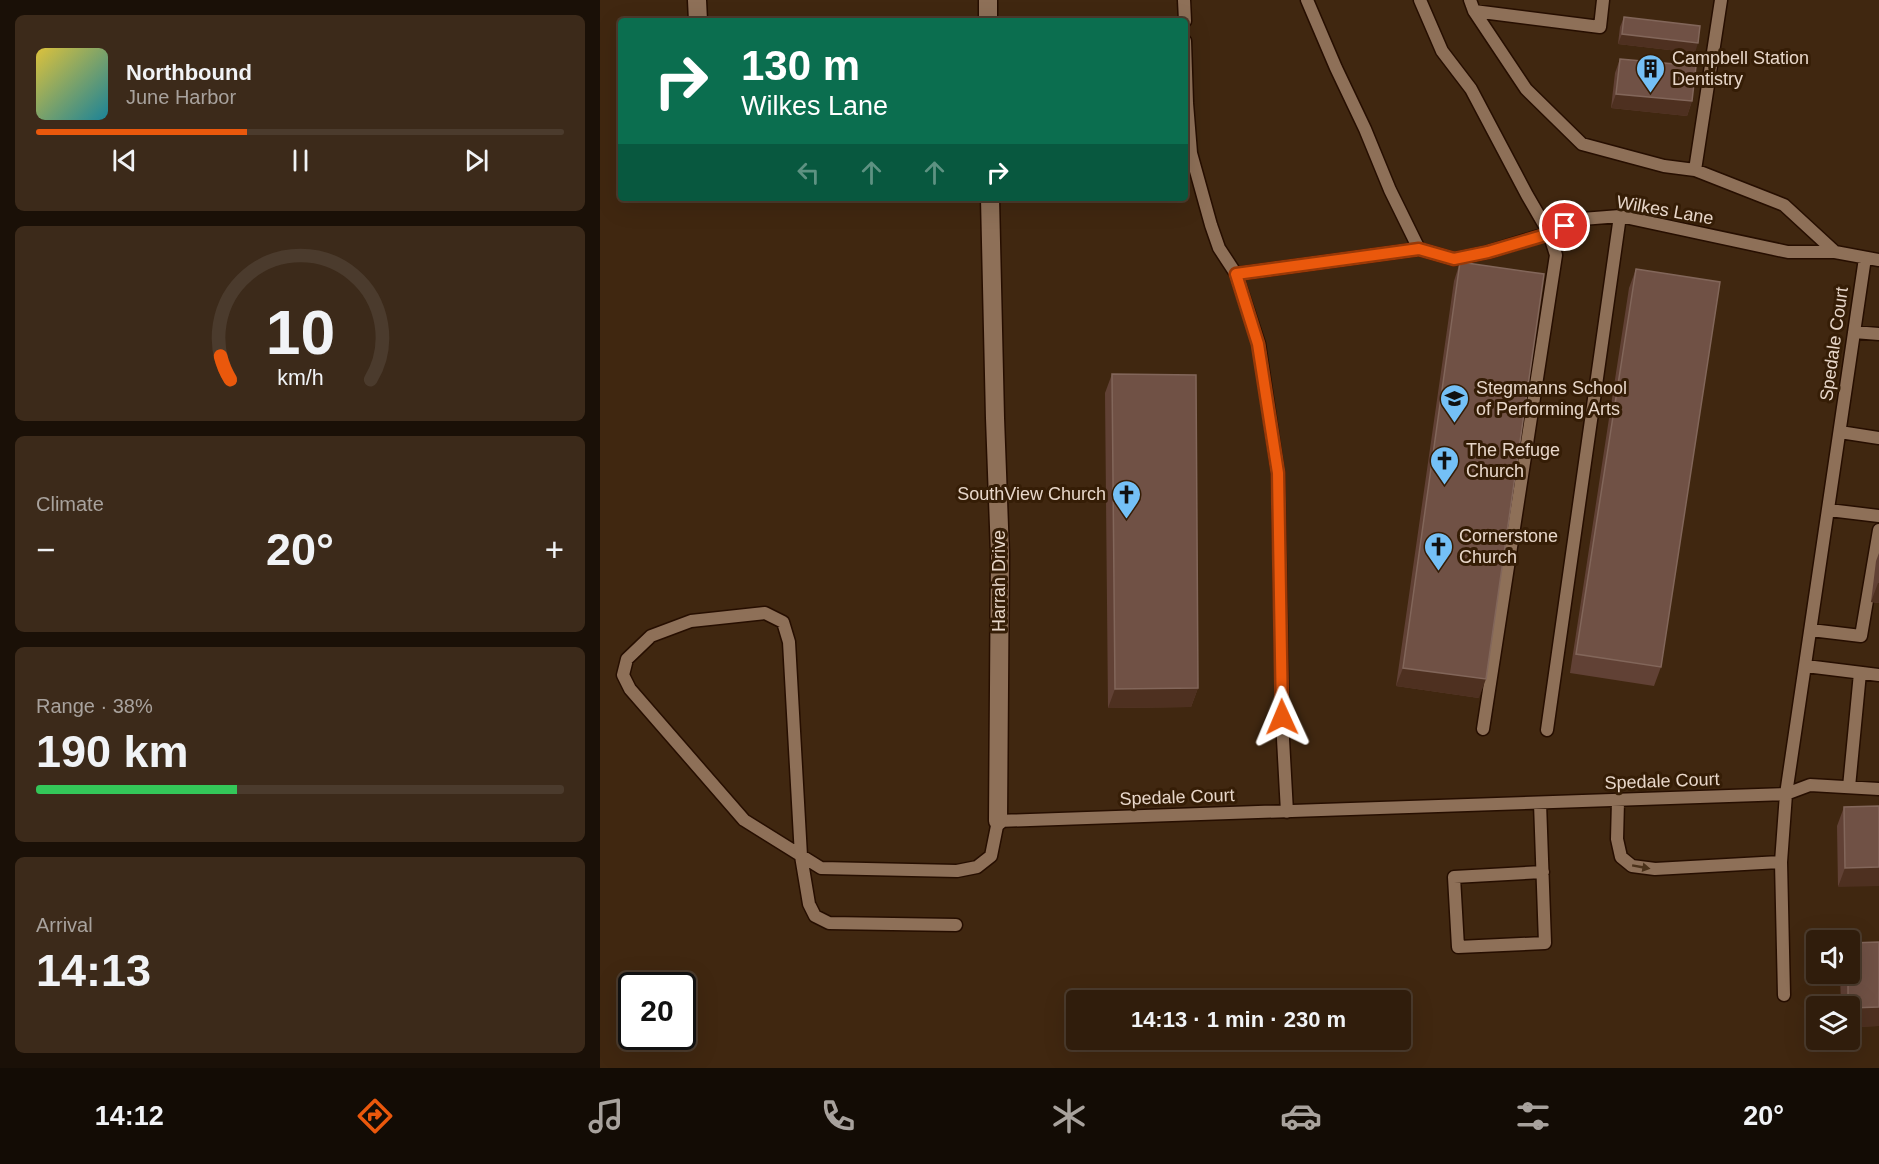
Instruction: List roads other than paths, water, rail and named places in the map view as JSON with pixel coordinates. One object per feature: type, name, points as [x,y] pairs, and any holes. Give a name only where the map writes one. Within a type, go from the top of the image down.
[{"type":"street","points":[[697,0],[698,18]]},
{"type":"street","points":[[988,0],[988,18]]},
{"type":"street","name":"Harrah Drive","points":[[990,201],[1000,554],[998,821]]},
{"type":"lane","points":[[1184,0],[1185,18]]},
{"type":"lane","points":[[1307,0],[1390,190],[1419,249]]},
{"type":"lane","points":[[1420,0],[1442,51],[1471,89],[1549,234],[1556,255],[1483,729]]},
{"type":"lane","points":[[1472,5],[1600,27],[1603,0]]},
{"type":"lane","points":[[1695,170],[1721,0]]},
{"type":"lane","points":[[1472,5],[1526,89],[1582,144],[1664,166],[1695,170],[1784,206],[1835,252]]},
{"type":"lane","points":[[1188,115],[1191,153],[1211,225],[1219,248],[1236,274],[1258,344],[1278,473],[1283,739],[1287,812]]},
{"type":"lane","points":[[1547,730],[1620,216]]},
{"type":"lane","name":"Wilkes Lane","points":[[1236,274],[1419,249],[1454,259],[1488,252],[1549,234],[1582,219],[1620,216],[1788,252],[1835,252],[1879,260]]},
{"type":"lane","name":"Spedale Court","points":[[998,821],[1786,794],[1865,258]]},
{"type":"lane","points":[[1854,332],[1879,334]]},
{"type":"lane","points":[[1840,432],[1879,438]]},
{"type":"lane","points":[[1829,510],[1879,516]]},
{"type":"lane","points":[[1811,630],[1861,636],[1879,530]]},
{"type":"lane","points":[[956,925],[829,923],[815,916],[809,904],[801,856],[789,642],[783,622],[765,613],[691,621],[651,636],[627,659],[622,675],[630,689],[744,820],[801,856],[821,868],[957,871],[977,867],[991,856],[998,821]]},
{"type":"lane","points":[[1806,666],[1879,675]]},
{"type":"lane","points":[[1849,787],[1860,673]]},
{"type":"lane","points":[[1784,994],[1781,862],[1786,794],[1810,785],[1879,789]]},
{"type":"lane","points":[[1618,801],[1617,839],[1621,857],[1632,866],[1655,869],[1781,862]]},
{"type":"lane","points":[[1540,804],[1545,943],[1458,947],[1454,878],[1542,872]]},
{"type":"place","name":"Campbell Station Dentistry","points":[[1651,94]]},
{"type":"place","name":"Stegmanns School of Performing Arts","points":[[1455,424]]},
{"type":"place","name":"The Refuge Church","points":[[1445,486]]},
{"type":"place","name":"SouthView Church","points":[[1127,520]]},
{"type":"place","name":"Cornerstone Church","points":[[1438,572]]}]
